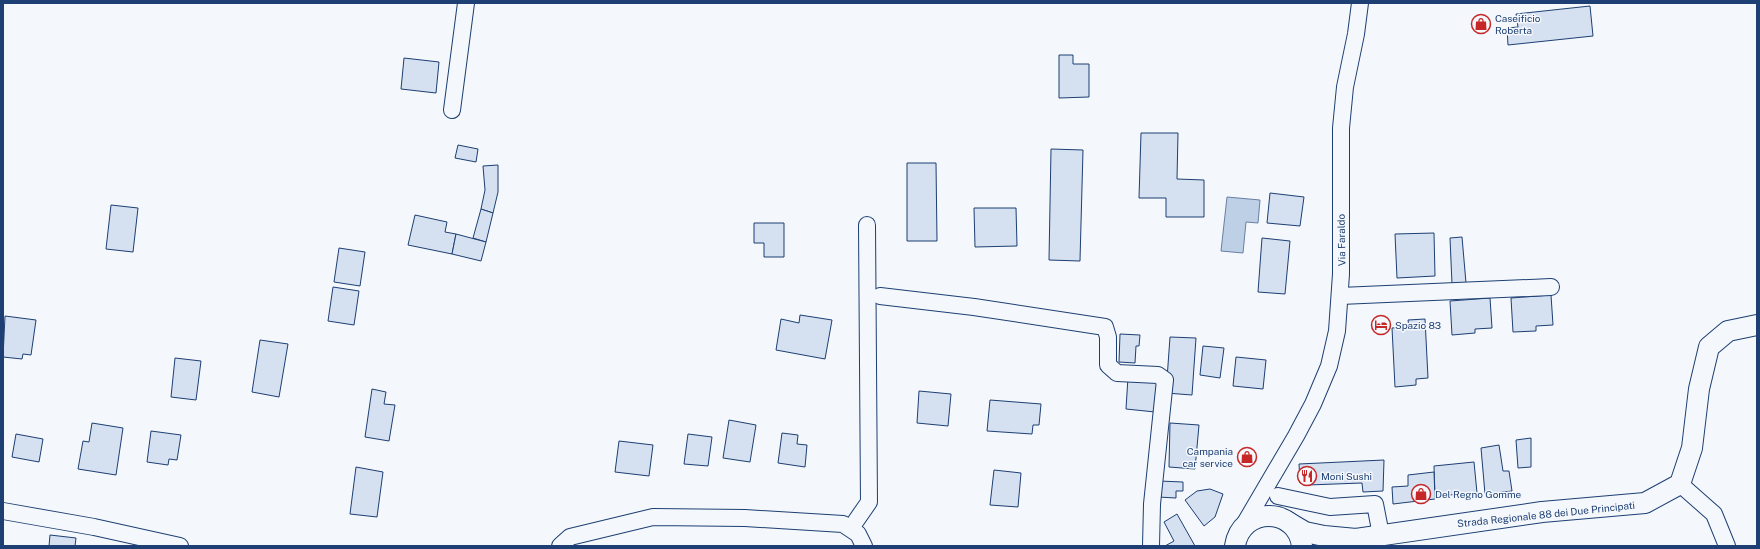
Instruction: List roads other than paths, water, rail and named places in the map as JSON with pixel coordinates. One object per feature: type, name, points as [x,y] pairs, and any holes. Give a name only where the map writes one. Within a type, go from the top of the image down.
[{"type":"main road","points":[[1680,484],[1692,448],[1698,389],[1709,347],[1728,331],[1757,325]]},
{"type":"main road","name":"Strada Regionale 88 dei Due Principati","points":[[1222,546],[1238,538],[1249,522],[1263,516],[1277,517],[1305,532],[1349,542],[1381,535],[1542,512],[1645,503],[1680,484]]},
{"type":"main road","points":[[1288,522],[1298,533],[1302,546]]},
{"type":"street","points":[[452,110],[466,3]]},
{"type":"street","name":"Via Faraldo","points":[[1238,538],[1313,404],[1329,366],[1337,331],[1340,296],[1341,128],[1346,87],[1360,3]]},
{"type":"street","points":[[852,528],[869,502],[867,225]]},
{"type":"street","points":[[1340,296],[1551,287]]},
{"type":"street","points":[[880,296],[974,307],[1104,327],[1108,337],[1108,365],[1117,373],[1158,375],[1165,380],[1152,504],[1151,546]]},
{"type":"street","points":[[1278,465],[1276,489],[1288,522]]},
{"type":"street","points":[[1680,484],[1714,514],[1727,546]]},
{"type":"street","points":[[1278,496],[1330,507],[1375,504],[1381,535]]},
{"type":"street","points":[[3,511],[102,529],[180,546]]},
{"type":"street","points":[[560,546],[570,537],[653,517],[753,518],[843,524],[852,528],[858,534],[864,546]]},
{"type":"water","points":[[1227,197],[1260,200],[1258,223],[1246,222],[1243,253],[1221,251]]},
{"type":"place","name":"Caseificio Roberta","points":[[1481,24]]},
{"type":"place","name":"Spazio 83","points":[[1381,325]]},
{"type":"place","name":"Campania car service","points":[[1247,457]]},
{"type":"place","name":"Moni Sushi","points":[[1307,476]]},
{"type":"place","name":"Del Regno Gomme","points":[[1421,494]]}]
